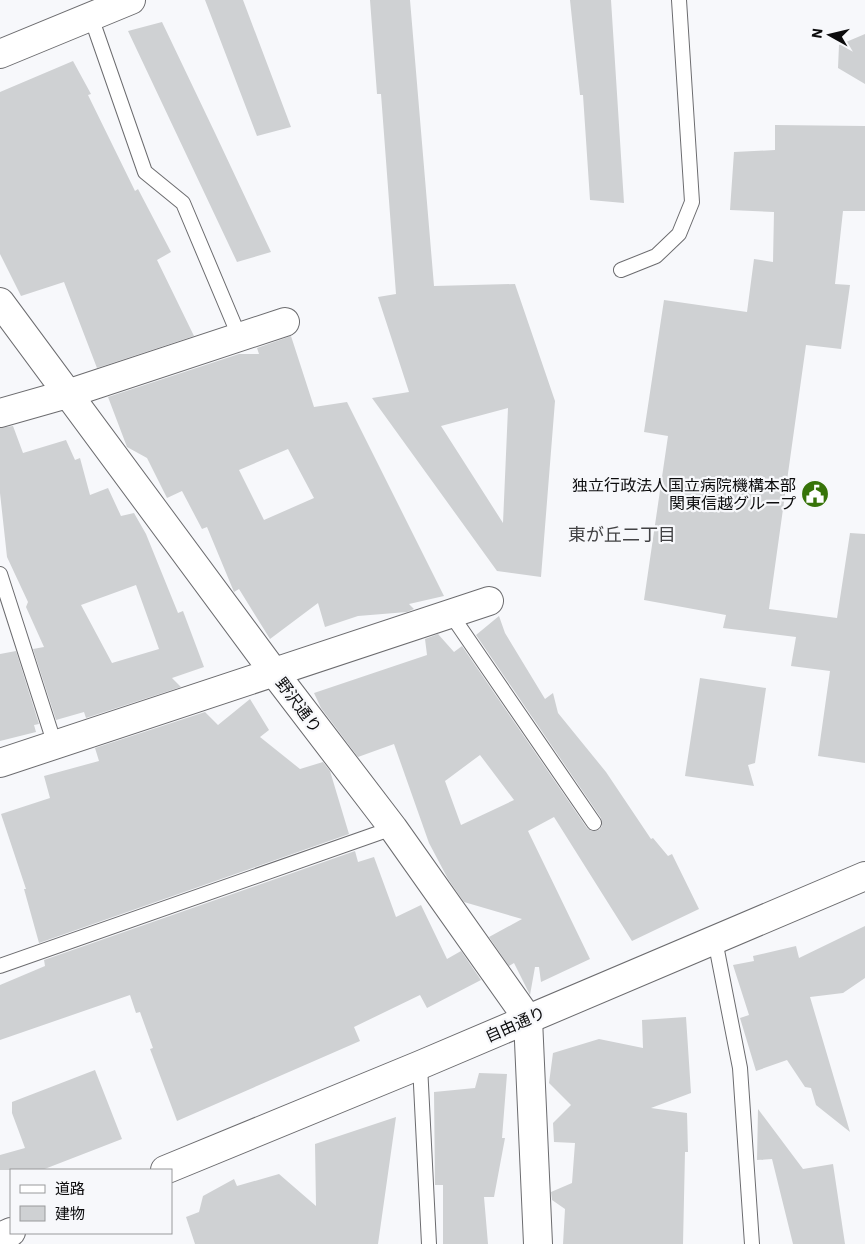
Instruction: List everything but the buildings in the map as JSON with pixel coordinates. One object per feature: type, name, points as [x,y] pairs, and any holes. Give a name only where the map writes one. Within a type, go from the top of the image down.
[{"type":"street","points":[[0,54],[131,0]]},
{"type":"street","name":"野沢通り","points":[[0,302],[273,671],[393,828],[528,1019]]},
{"type":"street","points":[[0,413],[67,394],[285,322]]},
{"type":"street","points":[[0,763],[489,601]]},
{"type":"street","name":"自由通り","points":[[167,1169],[420,1065],[865,876]]},
{"type":"street","points":[[528,1019],[538,1244]]},
{"type":"lane","points":[[621,270],[656,256],[679,234],[692,202],[679,0]]},
{"type":"lane","points":[[91,17],[145,172],[183,203],[239,336]]},
{"type":"lane","points":[[0,574],[55,745]]},
{"type":"lane","points":[[450,613],[594,823]]},
{"type":"lane","points":[[0,966],[393,828]]},
{"type":"lane","points":[[715,940],[740,1068],[752,1244]]},
{"type":"lane","points":[[420,1065],[429,1244]]},
{"type":"place","name":"独立行政法人国立病院機構本部 関東信越グループ","points":[[815,494]]},
{"type":"district","name":"東が丘二丁目","points":[[622,535]]}]
